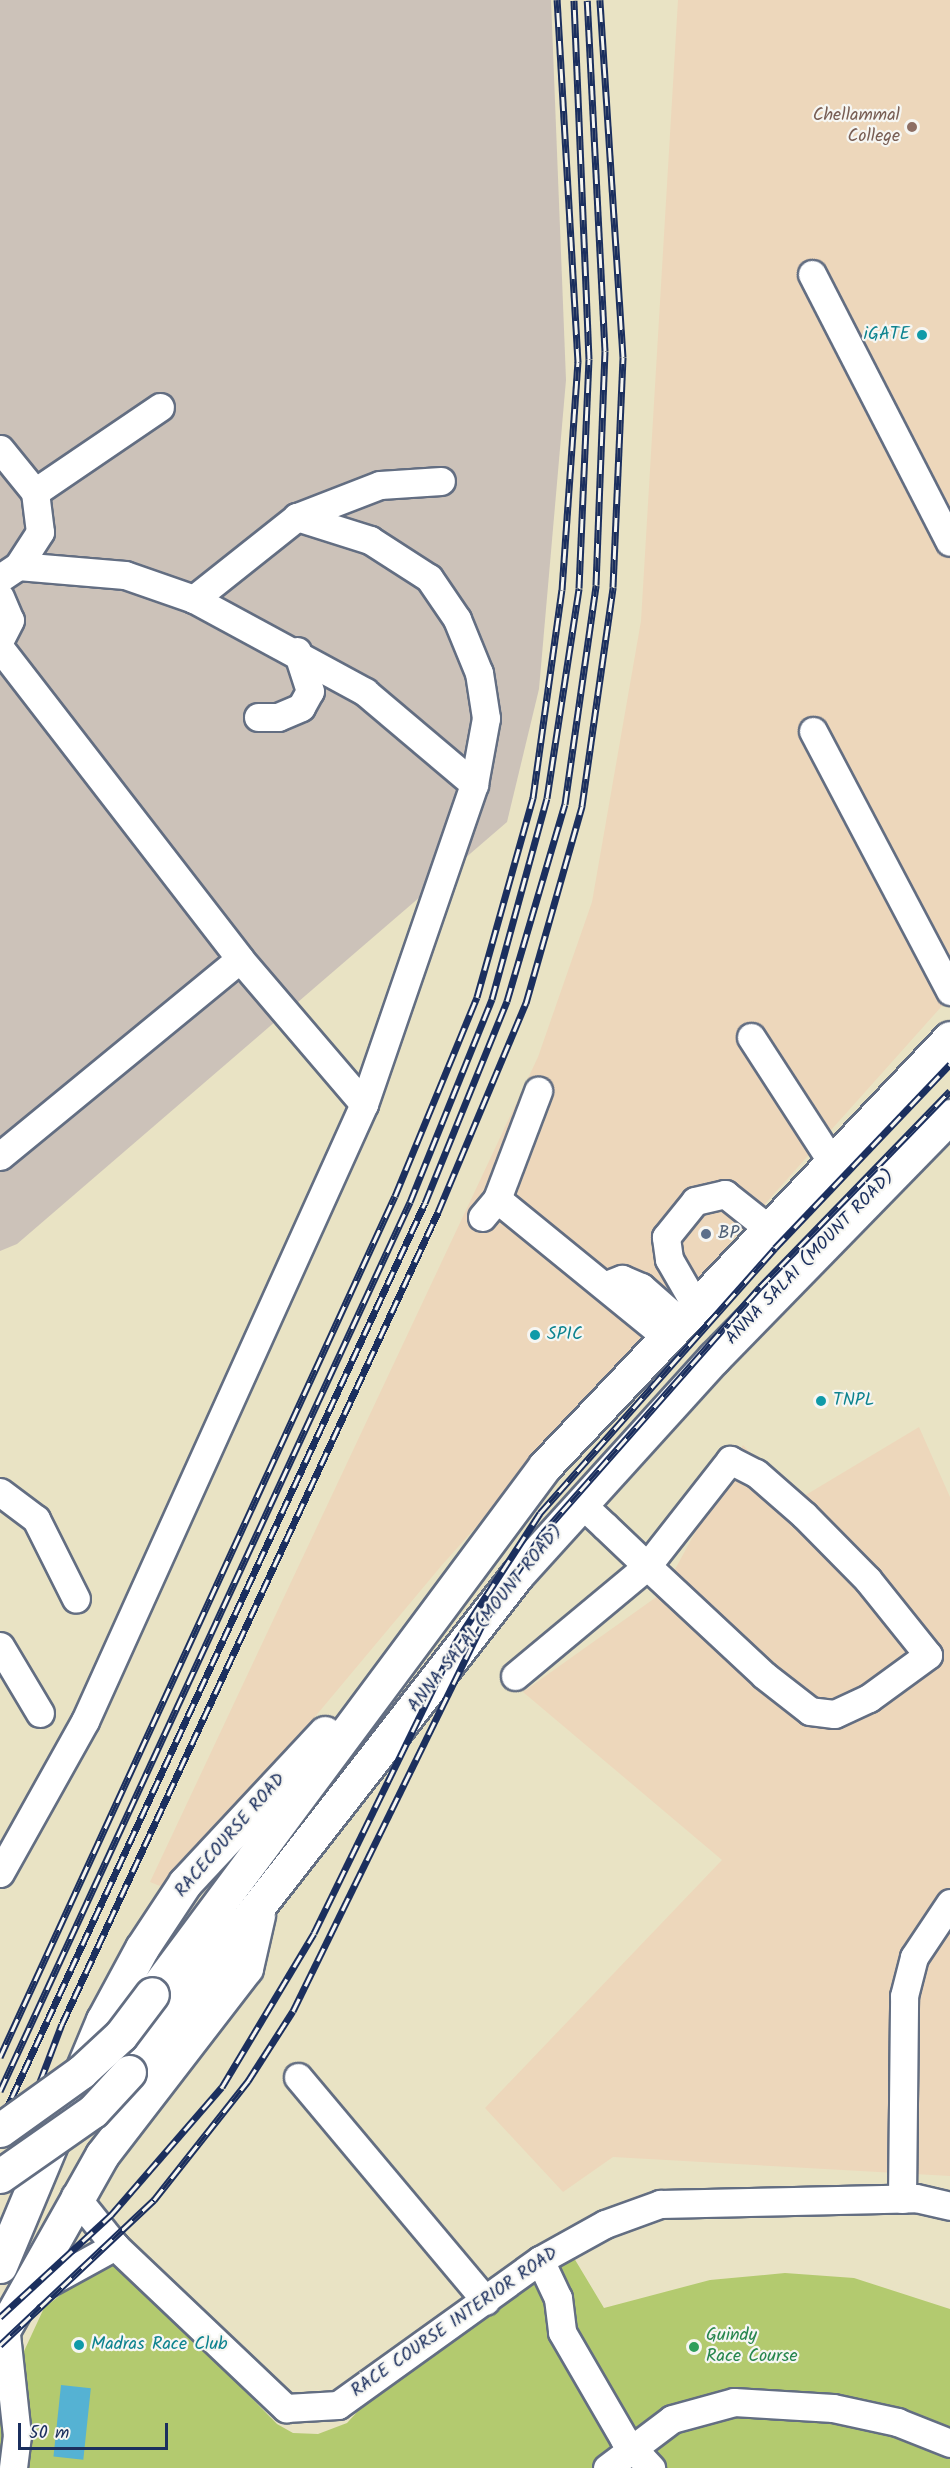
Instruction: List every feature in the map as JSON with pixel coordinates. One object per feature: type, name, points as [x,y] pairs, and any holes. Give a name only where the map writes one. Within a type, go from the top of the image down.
[{"type":"main road","points":[[0,2130],[81,2072],[121,2035],[545,1466],[950,1038]]},
{"type":"main road","name":"ANNA SALAI (MOUNT ROAD)","points":[[0,2175],[93,2111],[129,2072],[260,1908],[517,1575],[950,1116]]},
{"type":"main road","name":"RACECOURSE ROAD","points":[[0,2266],[103,2020],[142,1948],[185,1883],[300,1756],[397,1662]]},
{"type":"main road","points":[[2,2330],[24,2296],[75,2196],[246,1968],[260,1908]]},
{"type":"street","points":[[812,274],[950,542]]},
{"type":"street","points":[[35,492],[160,407]]},
{"type":"street","points":[[0,449],[35,492],[40,532],[9,572]]},
{"type":"street","points":[[194,598],[297,518],[380,485],[441,481]]},
{"type":"street","points":[[0,1872],[84,1721],[317,1214],[364,1104],[474,784],[486,718],[479,673],[457,619],[429,578],[370,540],[297,518]]},
{"type":"street","points":[[9,572],[125,575],[194,598],[297,651],[365,692],[474,784]]},
{"type":"street","points":[[0,597],[10,620],[0,640]]},
{"type":"street","points":[[0,648],[240,959],[364,1104]]},
{"type":"street","points":[[258,717],[278,717],[301,707],[310,691],[297,651]]},
{"type":"street","points":[[813,731],[950,991]]},
{"type":"street","points":[[0,1156],[240,959]]},
{"type":"street","points":[[751,1037],[832,1162]]},
{"type":"street","points":[[538,1091],[490,1208],[606,1285],[681,1322]]},
{"type":"street","points":[[681,1322],[666,1237],[695,1201],[724,1194],[769,1229]]},
{"type":"street","points":[[515,1676],[647,1566],[730,1460],[756,1473],[804,1515],[868,1580],[928,1655],[868,1698],[834,1714],[810,1711],[647,1566],[582,1504]]},
{"type":"street","points":[[0,1491],[36,1520],[76,1599]]},
{"type":"street","points":[[0,1646],[40,1713]]},
{"type":"street","points":[[902,2199],[904,1996],[914,1958],[950,1903]]},
{"type":"street","points":[[298,2077],[486,2301]]},
{"type":"street","name":"RACE COURSE INTERIOR ROAD","points":[[75,2196],[115,2246],[286,2408],[338,2405],[486,2301],[540,2259],[605,2224],[660,2204],[902,2199],[950,2206]]},
{"type":"street","points":[[24,2296],[115,2246]]},
{"type":"street","points":[[540,2259],[558,2298],[562,2332],[618,2461]]},
{"type":"street","points":[[2,2330],[17,2435],[13,2468]]},
{"type":"street","points":[[618,2461],[672,2420],[703,2407],[746,2402],[833,2408],[897,2422],[950,2443]]},
{"type":"street","points":[[618,2461],[651,2468]]},
{"type":"shaded area","points":[[0,0],[551,0],[566,380],[539,689],[507,822],[17,1244],[0,1251]]},
{"type":"shaded area","points":[[678,0],[950,0],[950,997],[442,1565],[170,1890],[150,1882],[538,1057],[592,902],[641,621]]},
{"type":"shaded area","points":[[919,1427],[950,1497],[950,2176],[613,2157],[563,2192],[485,2108],[722,1860],[523,1692],[662,1593],[743,1445],[794,1502]]},
{"type":"green space","name":"Guindy Race Course","points":[[571,2253],[604,2308],[710,2280],[785,2273],[854,2278],[950,2309],[950,2468],[0,2468],[0,2403],[44,2308],[111,2255],[277,2424],[293,2433],[318,2434],[347,2423],[371,2397]]},
{"type":"water","points":[[61,2385],[91,2388],[83,2460],[53,2457]]},
{"type":"railway","points":[[0,2057],[395,1196],[477,997],[533,798],[562,590],[578,362],[557,0]]},
{"type":"railway","points":[[0,2091],[410,1202],[492,999],[547,798],[579,588],[589,359],[574,0]]},
{"type":"railway","points":[[0,2123],[425,1203],[507,1001],[565,804],[596,585],[605,351],[587,0]]},
{"type":"railway","points":[[0,2187],[62,2024],[438,1212],[526,1003],[582,806],[613,587],[623,357],[600,0]]},
{"type":"railway","points":[[0,2317],[111,2215],[222,2087],[314,1933],[456,1642],[540,1513],[775,1248],[950,1064]]},
{"type":"railway","points":[[0,2345],[154,2200],[248,2081],[293,2011],[483,1623],[543,1533],[760,1287],[950,1091]]},
{"type":"place","name":"Chellammal College","points":[[912,127]]},
{"type":"place","name":"iGATE","points":[[922,335]]},
{"type":"place","name":"BP","points":[[706,1234]]},
{"type":"place","name":"SPIC","points":[[535,1335]]},
{"type":"place","name":"TNPL","points":[[821,1401]]},
{"type":"place","name":"Madras Race Club","points":[[79,2345]]},
{"type":"place","name":"Guindy Race Course","points":[[694,2347]]}]
